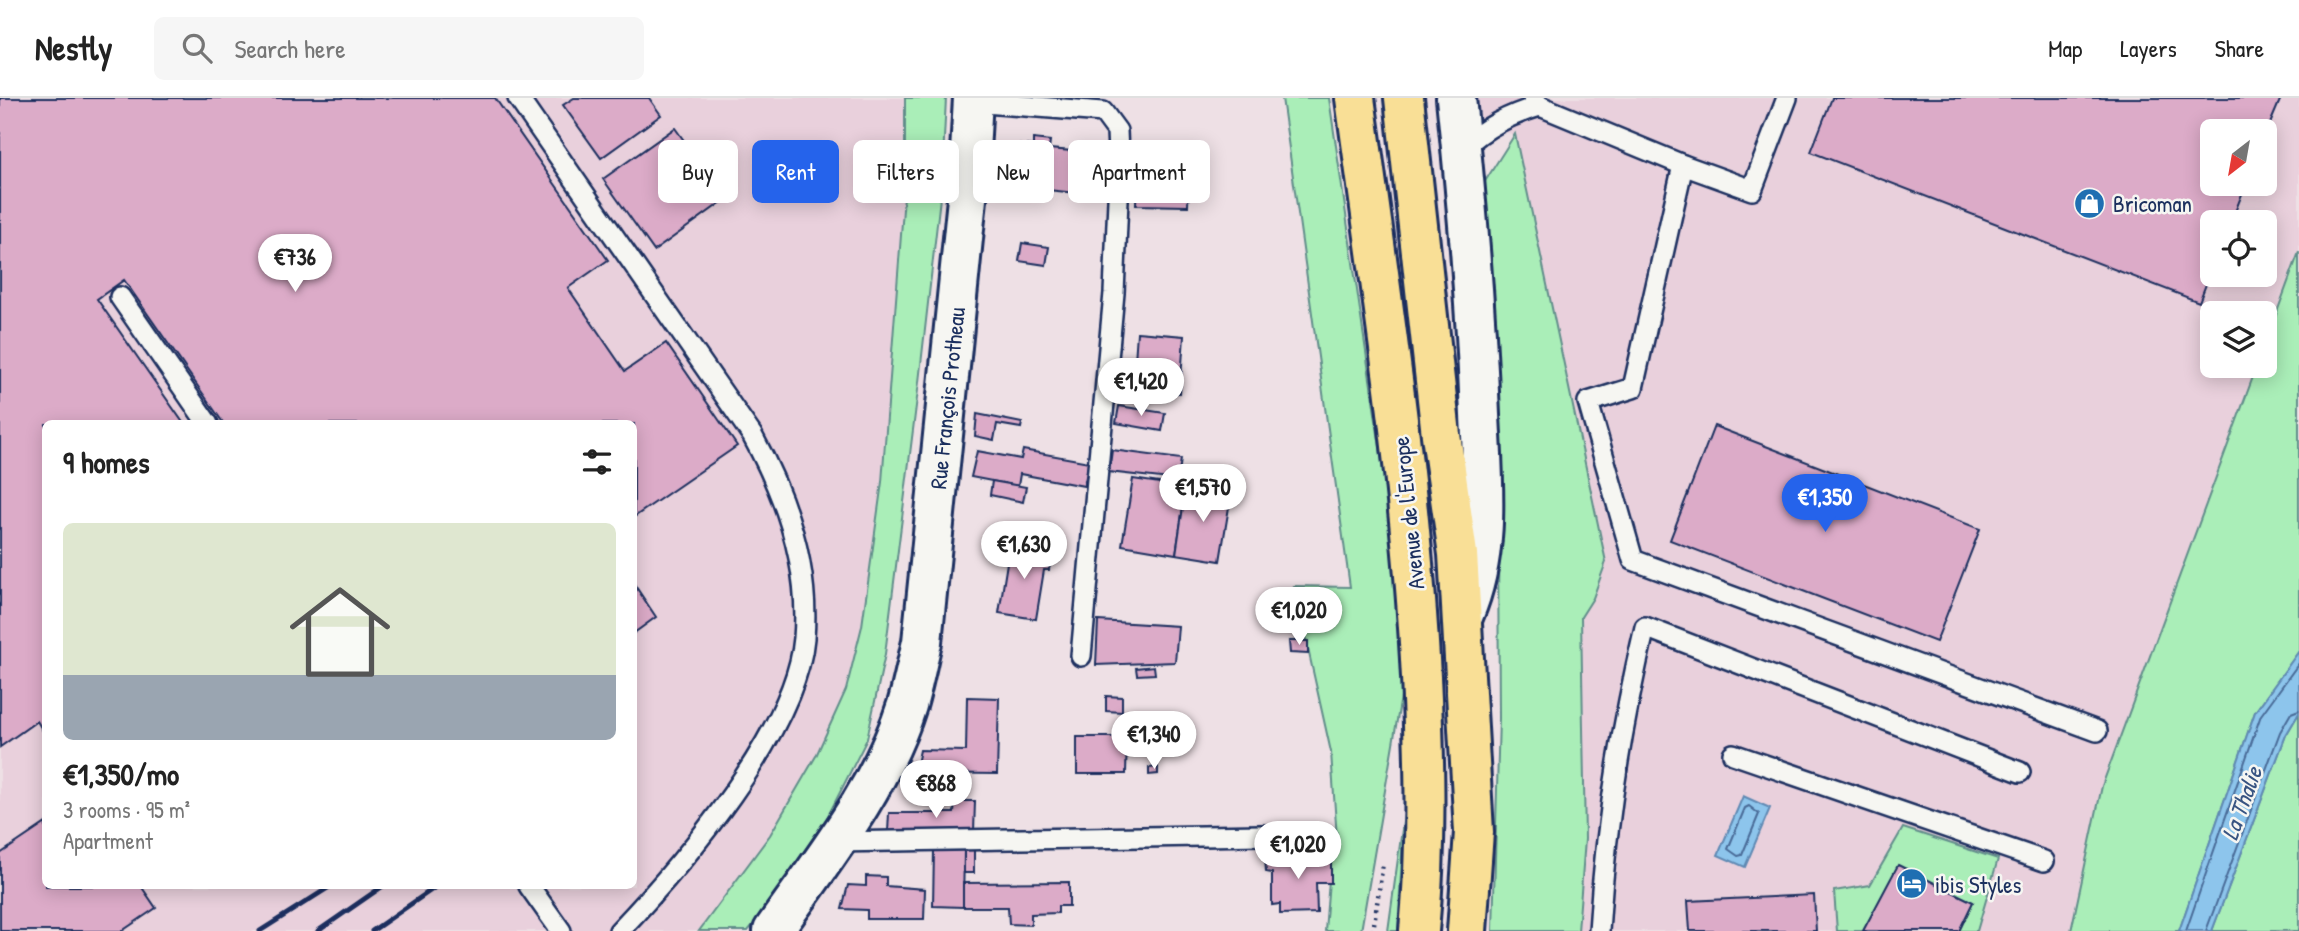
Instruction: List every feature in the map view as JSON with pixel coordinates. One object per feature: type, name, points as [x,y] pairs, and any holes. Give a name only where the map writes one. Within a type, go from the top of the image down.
[{"type":"main road","name":"Avenue de l'Europe","points":[[1355,98],[1415,567],[1424,746],[1423,888],[1419,931]]},
{"type":"main road","name":"Avenue de l'Europe","points":[[1404,98],[1441,435],[1458,554],[1474,832],[1467,931]]},
{"type":"street","points":[[1456,98],[1478,365],[1485,528],[1473,593],[1462,619]]},
{"type":"street","name":"Rue François Protheau","points":[[773,931],[835,842],[881,763],[906,707],[922,642],[968,188],[972,100]]},
{"type":"lane","points":[[517,98],[752,435],[774,474],[793,526],[802,586],[801,650],[793,684],[769,736],[671,877],[619,931]]},
{"type":"lane","points":[[1461,149],[1479,132],[1537,101],[1683,165],[1752,190],[1787,98]]},
{"type":"lane","name":"Rue François Protheau","points":[[972,100],[1103,111],[1117,131],[1119,177],[1114,293],[1081,656]]},
{"type":"lane","points":[[1683,165],[1633,388],[1588,402],[1633,560],[2096,731]]},
{"type":"lane","points":[[120,297],[205,420]]},
{"type":"lane","points":[[1600,931],[1603,864],[1614,782],[1627,703],[1645,627],[2020,772]]},
{"type":"lane","points":[[1733,754],[2044,861]]},
{"type":"lane","points":[[835,842],[1262,835]]},
{"type":"lane","points":[[531,889],[561,931]]},
{"type":"shaded area","points":[[0,98],[909,98],[910,140],[853,140],[853,203],[905,203],[882,482],[862,626],[846,690],[816,756],[770,835],[699,931],[0,931]]},
{"type":"shaded area","points":[[1464,98],[2299,98],[2299,252],[2277,312],[2277,301],[2200,301],[2200,378],[2253,378],[2102,786],[2071,931],[1578,931],[1585,839],[1581,617],[1593,598],[1515,135],[1467,120]]},
{"type":"green space","points":[[905,98],[946,98],[944,140],[905,140]]},
{"type":"green space","points":[[1282,98],[1329,98],[1390,516],[1403,685],[1361,931],[1325,931],[1331,855],[1337,839],[1331,752],[1294,586],[1350,587]]},
{"type":"green space","points":[[1515,134],[1606,562],[1593,598],[1581,617],[1585,839],[1578,931],[1493,931],[1499,718],[1498,532],[1480,213],[1484,183]]},
{"type":"green space","points":[[903,203],[939,203],[885,654],[867,739],[828,816],[748,931],[699,931],[770,835],[816,756],[846,690],[862,626],[882,482]]},
{"type":"green space","points":[[2299,252],[2299,651],[2255,712],[2179,931],[2071,931],[2102,786],[2253,378],[2277,378],[2277,312]]},
{"type":"green space","points":[[2299,713],[2299,931],[2212,931],[2286,735]]},
{"type":"green space","points":[[1404,815],[1398,931],[1388,931]]},
{"type":"green space","points":[[1903,828],[1998,859],[1977,931],[1959,931],[1973,902],[1898,866],[1863,931],[1837,931],[1834,891],[1870,885]]},
{"type":"water","name":"La Thalie","points":[[2299,651],[2299,713],[2286,735],[2212,931],[2179,931],[2255,712]]},
{"type":"water","points":[[1743,796],[1770,808],[1745,867],[1718,855]]},
{"type":"building","points":[[0,98],[495,98],[608,260],[568,288],[625,371],[666,343],[737,446],[637,515],[637,420],[221,420],[124,280],[97,299],[181,420],[42,420],[42,729],[37,721],[0,747]]},
{"type":"building","points":[[574,98],[649,98],[661,115],[601,158],[563,105]]},
{"type":"building","name":"Bricoman","points":[[1832,98],[2281,98],[2272,119],[2200,119],[2200,196],[2241,196],[2236,210],[2200,210],[2200,287],[2205,287],[2199,302],[1811,152]]},
{"type":"building","points":[[675,128],[684,140],[658,140]]},
{"type":"building","points":[[658,140],[658,203],[720,203],[654,251],[603,179]]},
{"type":"building","points":[[1054,149],[1068,151],[1068,192],[1054,191]]},
{"type":"building","points":[[1136,203],[1188,203],[1188,206]]},
{"type":"building","points":[[1022,243],[1049,247],[1046,265],[1019,261]]},
{"type":"building","points":[[1137,332],[1184,336],[1180,393],[1133,390]]},
{"type":"building","points":[[1119,406],[1165,413],[1162,431],[1116,423]]},
{"type":"building","points":[[977,414],[1022,423],[1021,428],[997,424],[994,440],[975,436]]},
{"type":"building","points":[[1714,426],[1980,529],[1936,642],[1670,540]]},
{"type":"building","points":[[1023,450],[1089,462],[1084,486],[1020,474],[1018,486],[971,477],[977,451],[1021,459]]},
{"type":"building","points":[[1112,450],[1181,459],[1178,480],[1109,472]]},
{"type":"building","points":[[1133,479],[1186,487],[1176,554],[1122,545]]},
{"type":"building","points":[[992,481],[1026,487],[1023,502],[990,495]]},
{"type":"building","points":[[1186,487],[1231,495],[1220,561],[1176,554]]},
{"type":"building","points":[[1010,544],[1052,550],[1049,570],[1044,570],[1036,619],[999,613]]},
{"type":"building","points":[[637,588],[656,617],[637,631]]},
{"type":"building","points":[[1098,621],[1178,626],[1175,662],[1096,665]]},
{"type":"building","points":[[1289,641],[1308,641],[1308,654],[1290,653]]},
{"type":"building","points":[[1154,666],[1155,674],[1137,675],[1136,668]]},
{"type":"building","points":[[1106,696],[1122,697],[1122,712],[1106,711]]},
{"type":"building","points":[[967,697],[999,698],[997,774],[915,773],[920,750],[966,751]]},
{"type":"building","points":[[1077,737],[1127,737],[1126,774],[1077,774]]},
{"type":"building","points":[[1158,767],[1158,774],[1149,775],[1149,768]]},
{"type":"building","points":[[955,801],[975,801],[974,832],[888,832],[889,813],[954,813]]},
{"type":"building","points":[[42,826],[42,889],[143,889],[156,908],[122,931],[0,931],[0,854]]},
{"type":"building","points":[[974,849],[974,873],[964,873],[964,850]]},
{"type":"building","points":[[934,850],[964,850],[963,907],[933,906]]},
{"type":"building","points":[[1331,855],[1331,883],[1316,883],[1317,913],[1280,914],[1280,904],[1272,905],[1272,873],[1266,872],[1265,856]]},
{"type":"building","name":"ibis Styles","points":[[1898,865],[1973,902],[1959,931],[1863,931]]},
{"type":"building","points":[[866,876],[886,877],[886,886],[925,889],[924,919],[867,919],[867,910],[842,909],[848,885],[866,886]]},
{"type":"building","points":[[1069,882],[1069,906],[1058,906],[1058,913],[1031,914],[1031,925],[1009,924],[1008,907],[963,907],[963,883]]},
{"type":"building","points":[[1814,895],[1816,931],[1690,931],[1688,901]]},
{"type":"railway","points":[[260,931],[326,889]]},
{"type":"railway","points":[[318,931],[379,889]]},
{"type":"railway","points":[[372,931],[433,889]]},
{"type":"place","name":"Bricoman","points":[[2090,203]]},
{"type":"place","name":"ibis Styles","points":[[1912,884]]}]
